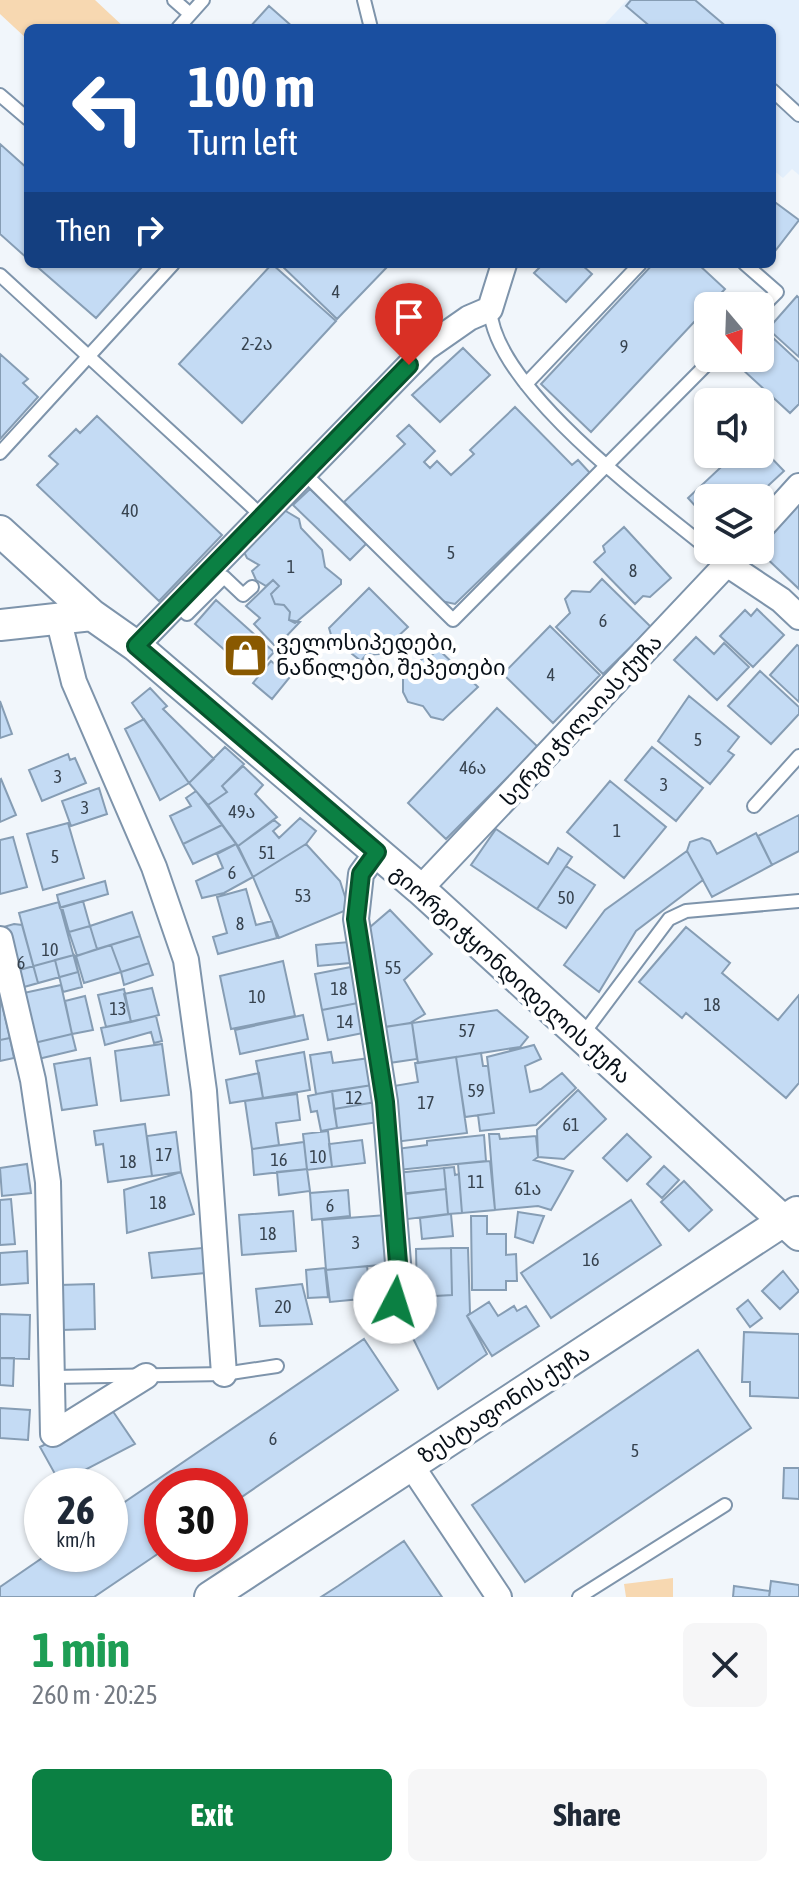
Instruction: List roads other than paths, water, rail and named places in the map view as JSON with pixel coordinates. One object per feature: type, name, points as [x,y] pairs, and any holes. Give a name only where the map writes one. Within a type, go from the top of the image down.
[{"type":"street","points":[[136,646],[426,348],[469,318],[490,309],[503,268]]},
{"type":"street","points":[[774,514],[799,486]]},
{"type":"street","name":"გიორგი ჭყონდიდელის ქუჩა","points":[[0,531],[92,615],[136,646],[420,889],[580,1038],[794,1222]]},
{"type":"street","name":"სერგი ჭილაიას ქუჩა","points":[[420,889],[711,564]]},
{"type":"street","points":[[735,564],[799,617]]},
{"type":"street","points":[[0,625],[92,615]]},
{"type":"street","points":[[58,618],[74,682],[154,867],[186,960],[204,1091],[224,1374]]},
{"type":"street","points":[[375,1314],[395,1302],[399,1275],[385,1102],[356,919],[361,874],[377,852]]},
{"type":"street","points":[[0,939],[33,1080],[48,1182],[53,1434],[146,1376]]},
{"type":"street","name":"ზესტაფონის ქუჩა","points":[[210,1597],[411,1465],[794,1222]]},
{"type":"street","points":[[411,1465],[499,1597]]},
{"type":"lane","points":[[174,0],[190,14]]},
{"type":"lane","points":[[181,24],[203,0]]},
{"type":"lane","points":[[364,0],[370,24]]},
{"type":"lane","points":[[776,94],[799,115]]},
{"type":"lane","points":[[0,95],[24,116]]},
{"type":"lane","points":[[0,453],[169,268]]},
{"type":"lane","points":[[526,384],[636,268]]},
{"type":"lane","points":[[750,268],[777,292],[774,295]]},
{"type":"lane","points":[[0,275],[262,516]]},
{"type":"lane","points":[[490,309],[492,329],[505,356],[526,384],[608,467],[694,532]]},
{"type":"lane","points":[[304,473],[453,620],[700,372]]},
{"type":"lane","points":[[177,604],[187,614],[224,577],[243,595],[252,587]]},
{"type":"lane","points":[[754,806],[799,756]]},
{"type":"lane","points":[[580,1038],[669,919],[686,911],[799,901]]},
{"type":"lane","points":[[53,1377],[224,1374],[277,1366]]},
{"type":"lane","points":[[579,1597],[725,1505]]},
{"type":"place","name":"ველოსიპედები, ნაწილები, შეპეთები","points":[[245,655]]}]
